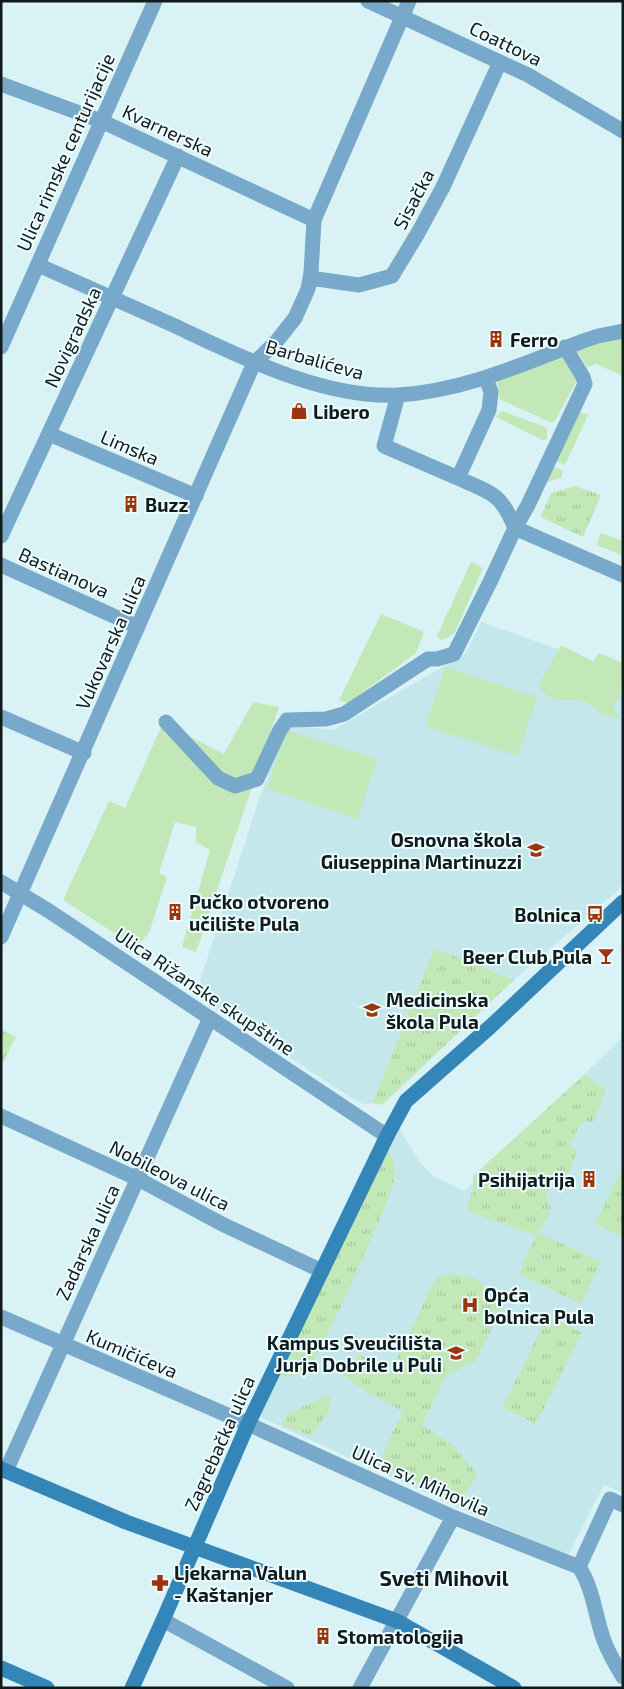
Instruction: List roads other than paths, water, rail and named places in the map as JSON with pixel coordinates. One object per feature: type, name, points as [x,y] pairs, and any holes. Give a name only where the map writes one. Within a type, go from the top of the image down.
[{"type":"main road","name":"Zagrebačka ulica","points":[[132,1688],[248,1424],[387,1136],[406,1102],[490,1027],[623,902]]},
{"type":"main road","points":[[3,1474],[194,1548],[397,1621],[514,1688]]},
{"type":"main road","points":[[1,1668],[46,1688]]},
{"type":"street","name":"Ulica rimske centurijacije","points":[[1,347],[154,1]]},
{"type":"street","name":"Coattova","points":[[368,1],[528,75],[623,131]]},
{"type":"street","points":[[254,363],[276,342],[295,318],[308,289],[314,220],[409,1]]},
{"type":"street","name":"Sisačka","points":[[310,278],[359,285],[392,276],[443,187],[500,62]]},
{"type":"street","name":"Kvarnerska","points":[[1,84],[101,121],[314,220]]},
{"type":"street","name":"Novigradska","points":[[1,536],[178,156]]},
{"type":"street","name":"Barbalićeva","points":[[38,265],[254,363],[335,389],[361,394],[398,395],[440,390],[486,378],[598,336],[623,331]]},
{"type":"street","points":[[166,722],[218,778],[235,786],[257,779],[280,730],[287,720],[326,719],[344,714],[428,659],[438,659],[454,654],[528,505],[585,384],[583,377],[565,348]]},
{"type":"street","name":"Vukovarska ulica","points":[[1,937],[84,753],[254,363]]},
{"type":"street","points":[[458,478],[489,410],[491,392],[486,378]]},
{"type":"street","points":[[398,395],[384,446],[495,495],[503,504],[515,528],[623,574]]},
{"type":"street","name":"Limska","points":[[49,434],[196,496]]},
{"type":"street","name":"Bastianova","points":[[1,565],[138,627]]},
{"type":"street","points":[[1,717],[84,753]]},
{"type":"street","name":"Ulica Rižanske skupštine","points":[[1,882],[387,1136]]},
{"type":"street","name":"Zadarska ulica","points":[[3,1474],[210,1018]]},
{"type":"street","name":"Nobileova ulica","points":[[1,1116],[138,1180],[222,1224],[322,1271]]},
{"type":"street","name":"Kumičićeva","points":[[1,1317],[248,1424]]},
{"type":"street","name":"Ulica sv. Mihovila","points":[[248,1424],[453,1517],[579,1567]]},
{"type":"street","points":[[623,1505],[610,1499],[579,1567],[586,1579],[603,1637],[612,1660],[623,1677]]},
{"type":"street","points":[[360,1688],[453,1517]]},
{"type":"street","points":[[163,1620],[287,1688]]},
{"type":"place","name":"Ferro","points":[[496,339]]},
{"type":"place","name":"Libero","points":[[299,411]]},
{"type":"place","name":"Buzz","points":[[131,504]]},
{"type":"place","name":"Osnovna škola Giuseppina Martinuzzi","points":[[536,850]]},
{"type":"place","name":"Pučko otvoreno učilište Pula","points":[[175,912]]},
{"type":"place","name":"Bolnica","points":[[595,914]]},
{"type":"place","name":"Beer Club Pula","points":[[606,956]]},
{"type":"place","name":"Medicinska škola Pula","points":[[372,1010]]},
{"type":"place","name":"Psihijatrija","points":[[589,1179]]},
{"type":"place","name":"Opća bolnica Pula","points":[[470,1305]]},
{"type":"place","name":"Kampus Sveučilišta Jurja Dobrile u Puli","points":[[456,1353]]},
{"type":"place","name":"Ljekarna Valun - Kaštanjer","points":[[160,1583]]},
{"type":"place","name":"Stomatologija","points":[[323,1636]]},
{"type":"district","name":"Sveti Mihovil","points":[[444,1577]]}]
